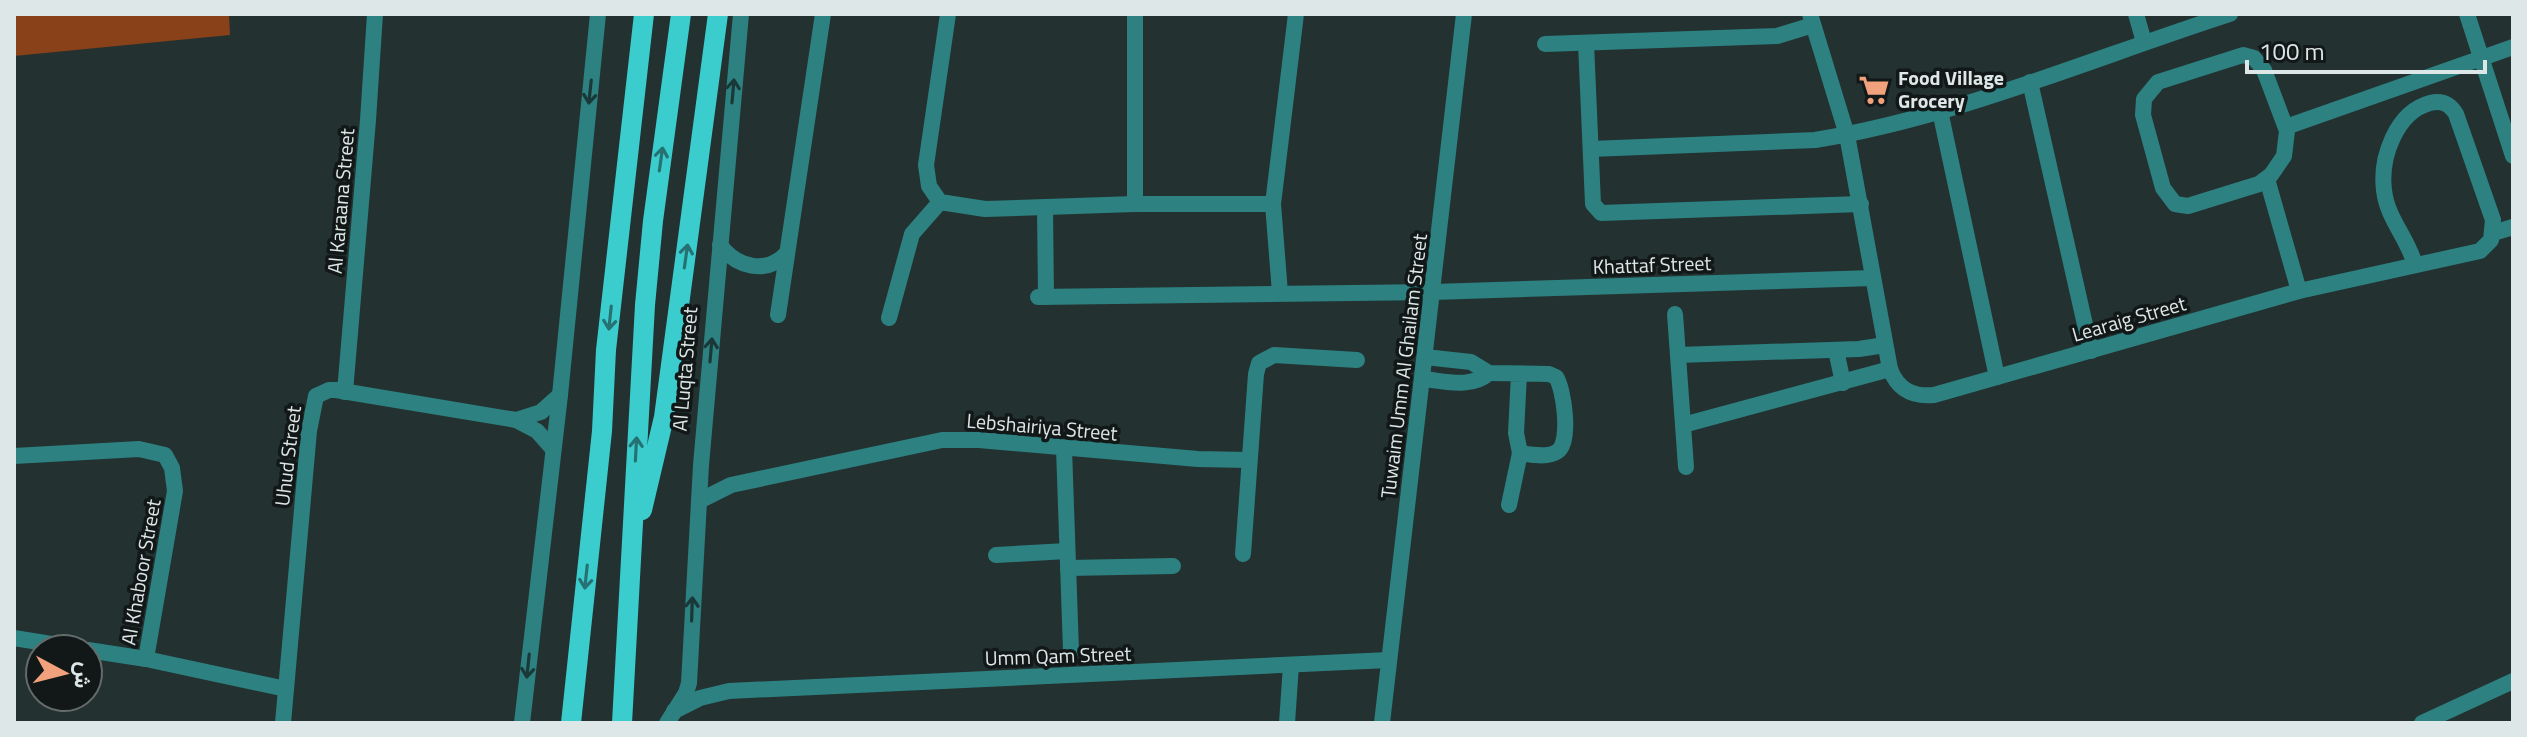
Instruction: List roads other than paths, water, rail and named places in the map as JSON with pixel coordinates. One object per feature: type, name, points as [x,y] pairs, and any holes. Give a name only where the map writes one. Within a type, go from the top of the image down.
[{"type":"main road","points":[[571,723],[602,431],[609,322],[644,14]]},
{"type":"main road","points":[[622,723],[652,235],[681,14]]},
{"type":"main road","points":[[631,552],[664,417],[718,14]]},
{"type":"street","name":"Al Karaana Street","points":[[345,392],[375,14]]},
{"type":"street","points":[[522,723],[560,395],[598,14]]},
{"type":"street","name":"Al Luqta Street","points":[[671,717],[686,693],[691,659],[701,465],[741,14]]},
{"type":"street","points":[[778,315],[823,14]]},
{"type":"street","points":[[948,14],[926,165],[929,186],[940,202],[985,209],[1273,204]]},
{"type":"street","points":[[1135,14],[1135,204]]},
{"type":"street","points":[[1280,293],[1273,204],[1296,14]]},
{"type":"street","name":"Tuwaim Umm Al Ghailam Street","points":[[1382,723],[1464,14]]},
{"type":"street","points":[[2136,14],[2144,42]]},
{"type":"street","points":[[1591,149],[1815,140],[1847,135],[1940,111],[2230,14]]},
{"type":"street","points":[[2467,14],[2513,156]]},
{"type":"street","points":[[1545,44],[1777,36],[1812,19],[1847,135],[1890,369],[1683,425]]},
{"type":"street","points":[[1586,43],[1593,204],[1597,211],[1605,214],[1861,204]]},
{"type":"street","points":[[2286,127],[2513,47]]},
{"type":"street","points":[[2248,56],[2261,65],[2286,127],[2284,156],[2267,179],[2188,206],[2175,204],[2163,188],[2143,115],[2144,99],[2158,82],[2230,57],[2248,56]]},
{"type":"street","points":[[2030,82],[2091,351]]},
{"type":"street","points":[[2397,88],[2408,113]]},
{"type":"street","points":[[2415,265],[2410,249],[2387,209],[2383,188],[2393,138],[2400,122],[2408,113],[2435,101],[2445,103],[2453,110],[2493,220],[2493,233]]},
{"type":"street","points":[[1940,111],[1997,377]]},
{"type":"street","points":[[2267,179],[2299,291]]},
{"type":"street","points":[[889,318],[912,234],[940,202]]},
{"type":"street","points":[[1045,207],[1042,297],[1433,292]]},
{"type":"street","name":"Learaig Street","points":[[1890,369],[1900,386],[1910,393],[1934,395],[2299,291],[2480,251],[2493,233],[2513,227]]},
{"type":"street","points":[[720,245],[733,259],[767,274],[781,284]]},
{"type":"street","points":[[716,284],[735,272],[769,265],[786,254]]},
{"type":"street","name":"Khattaf Street","points":[[1433,292],[1873,278]]},
{"type":"street","points":[[1675,314],[1686,467]]},
{"type":"street","points":[[1678,355],[1836,350],[1885,345]]},
{"type":"street","points":[[1836,350],[1843,383]]},
{"type":"street","points":[[1243,554],[1256,374],[1263,359],[1274,355],[1357,360]]},
{"type":"street","points":[[1425,357],[1471,362],[1489,373],[1549,374],[1556,377],[1563,391],[1565,425],[1562,446],[1550,455],[1520,453]]},
{"type":"street","points":[[1423,379],[1479,382],[1489,373]]},
{"type":"street","points":[[1509,505],[1520,453],[1516,433],[1519,374]]},
{"type":"street","name":"Uhud Street","points":[[283,723],[312,407],[316,396],[322,392],[345,392]]},
{"type":"street","points":[[345,392],[516,420],[537,431],[553,449]]},
{"type":"street","points":[[516,420],[541,412],[560,395]]},
{"type":"street","name":"Lebshairiya Street","points":[[699,501],[722,488],[740,483],[942,440],[979,440],[1185,458],[1248,460]]},
{"type":"street","points":[[1064,448],[1071,651]]},
{"type":"street","name":"Al Khaboor Street","points":[[14,456],[139,449],[165,455],[172,468],[175,491],[146,659]]},
{"type":"street","points":[[701,465],[715,475],[740,483]]},
{"type":"street","points":[[996,555],[1067,551]]},
{"type":"street","points":[[1068,568],[1173,566]]},
{"type":"street","points":[[104,652],[286,689]]},
{"type":"street","points":[[691,659],[701,677],[729,691]]},
{"type":"street","name":"Umm Qam Street","points":[[671,717],[700,698],[729,691],[1389,660]]},
{"type":"street","points":[[1287,723],[1291,665]]},
{"type":"street","points":[[2422,723],[2513,681]]},
{"type":"place","name":"Food Village Grocery","points":[[1874,90]]}]
